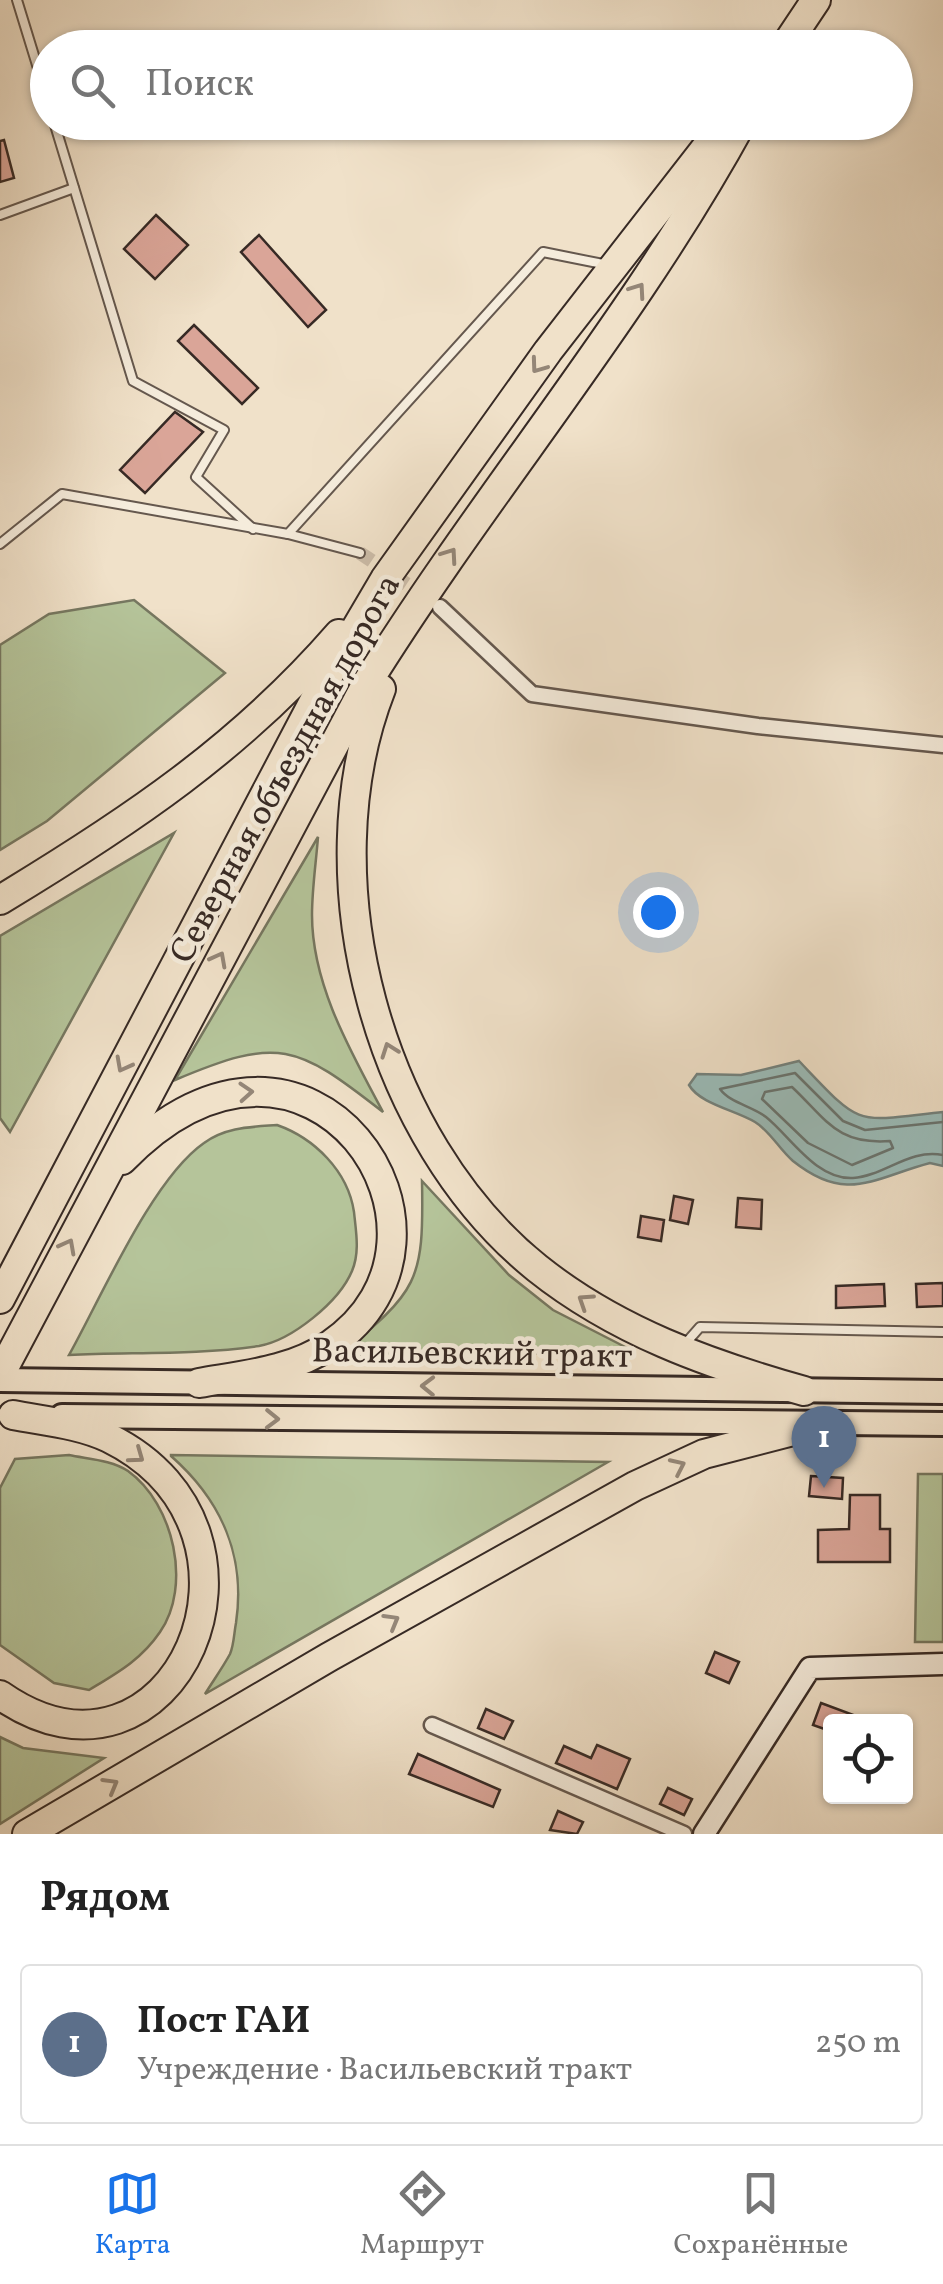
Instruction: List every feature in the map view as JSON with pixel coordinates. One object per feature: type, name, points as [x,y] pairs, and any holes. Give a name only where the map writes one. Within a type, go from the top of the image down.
[{"type":"highway","points":[[796,30],[816,0]]},
{"type":"highway","name":"Северная объездная дорога","points":[[0,1299],[314,702],[386,580],[614,266],[712,140]]},
{"type":"highway","name":"Северная объездная дорога","points":[[0,1378],[322,764],[696,207],[732,140]]},
{"type":"highway","points":[[0,900],[91,845],[232,744],[283,696],[386,580]]},
{"type":"highway","points":[[433,598],[366,726],[352,792],[350,862],[370,996],[392,1062],[420,1122],[456,1180],[496,1228],[536,1267],[589,1304],[680,1350],[804,1391]]},
{"type":"highway","points":[[89,1206],[117,1165],[145,1136],[179,1112],[218,1094],[262,1090],[300,1098],[338,1120],[369,1152],[387,1191],[392,1234],[385,1272],[364,1312],[332,1344],[290,1366],[199,1383]]},
{"type":"highway","points":[[0,1695],[52,1720],[93,1724],[136,1711],[172,1682],[194,1645],[206,1600],[203,1558],[192,1521],[170,1485],[140,1456],[106,1436],[6,1415]]},
{"type":"highway","points":[[27,1834],[380,1628],[635,1486],[704,1454],[824,1423]]},
{"type":"main road","name":"Васильевский тракт","points":[[0,1378],[943,1392]]},
{"type":"main road","points":[[712,1390],[714,1424]]},
{"type":"main road","name":"Васильевский тракт","points":[[6,1415],[943,1424]]},
{"type":"street","points":[[433,598],[532,694],[758,726],[943,744]]},
{"type":"street","points":[[704,1834],[810,1668],[943,1664]]},
{"type":"street","points":[[432,1725],[684,1834]]},
{"type":"lane","points":[[17,0],[30,42]]},
{"type":"lane","points":[[59,140],[132,381],[224,430],[196,477],[253,529]]},
{"type":"lane","points":[[0,215],[74,188]]},
{"type":"lane","points":[[288,534],[542,252],[614,266]]},
{"type":"lane","points":[[0,544],[62,494],[288,534],[360,553]]},
{"type":"lane","points":[[680,1350],[700,1327],[943,1332]]},
{"type":"green space","points":[[134,600],[225,673],[47,821],[0,850],[0,645],[49,614]]},
{"type":"green space","points":[[174,833],[10,1132],[0,1118],[0,936]]},
{"type":"green space","points":[[318,837],[312,915],[319,967],[336,1017],[383,1112],[328,1072],[285,1054],[239,1057],[175,1080]]},
{"type":"green space","points":[[277,1125],[316,1147],[337,1170],[350,1197],[356,1257],[337,1295],[300,1328],[259,1346],[69,1355],[147,1211],[185,1160],[221,1134]]},
{"type":"green space","points":[[422,1181],[509,1275],[553,1310],[635,1352],[339,1355],[386,1315],[411,1282],[421,1242]]},
{"type":"green space","points":[[69,1455],[115,1464],[144,1486],[167,1524],[176,1570],[170,1613],[153,1642],[119,1672],[89,1690],[54,1683],[0,1645],[0,1488],[15,1459]]},
{"type":"green space","points":[[171,1455],[608,1462],[205,1694],[232,1647],[237,1575],[233,1552],[216,1511],[204,1491]]},
{"type":"green space","points":[[918,1474],[943,1474],[943,1642],[915,1642]]},
{"type":"green space","points":[[0,1737],[23,1748],[104,1758],[0,1824]]},
{"type":"water","points":[[799,1061],[836,1099],[861,1115],[891,1118],[943,1112],[943,1166],[930,1163],[860,1184],[829,1182],[793,1161],[755,1122],[709,1102],[689,1085],[697,1074],[741,1075]]},
{"type":"building","points":[[4,140],[14,178],[0,182],[0,141]]},
{"type":"building","points":[[156,215],[188,245],[155,279],[124,249]]},
{"type":"building","points":[[259,235],[326,310],[308,327],[241,252]]},
{"type":"building","points":[[194,325],[258,388],[242,404],[178,341]]},
{"type":"building","points":[[175,412],[203,432],[145,493],[120,470]]},
{"type":"building","points":[[674,1196],[693,1200],[688,1224],[670,1220]]},
{"type":"building","points":[[738,1198],[762,1200],[761,1229],[736,1227]]},
{"type":"building","points":[[641,1216],[664,1220],[661,1241],[638,1237]]},
{"type":"building","points":[[943,1283],[943,1306],[917,1307],[916,1284]]},
{"type":"building","points":[[884,1284],[885,1306],[836,1308],[836,1286]]},
{"type":"building","points":[[811,1476],[843,1478],[842,1499],[809,1496]]},
{"type":"building","points":[[850,1495],[880,1495],[880,1529],[890,1529],[890,1562],[818,1562],[818,1530],[849,1529]]},
{"type":"building","points":[[715,1652],[739,1662],[729,1683],[706,1673]]},
{"type":"building","points":[[821,1703],[851,1714],[823,1714],[823,1729],[813,1725]]},
{"type":"building","points":[[486,1709],[513,1721],[504,1739],[478,1728]]},
{"type":"building","points":[[597,1745],[630,1759],[617,1789],[556,1763],[564,1746],[591,1758]]},
{"type":"building","points":[[418,1754],[500,1790],[493,1807],[409,1774]]},
{"type":"building","points":[[668,1788],[692,1799],[684,1815],[660,1804]]},
{"type":"building","points":[[558,1811],[583,1822],[577,1834],[550,1830]]},
{"type":"tunnel","points":[[360,553],[426,597]]},
{"type":"place","name":"Пост ГАИ","points":[[824,1488]]}]
